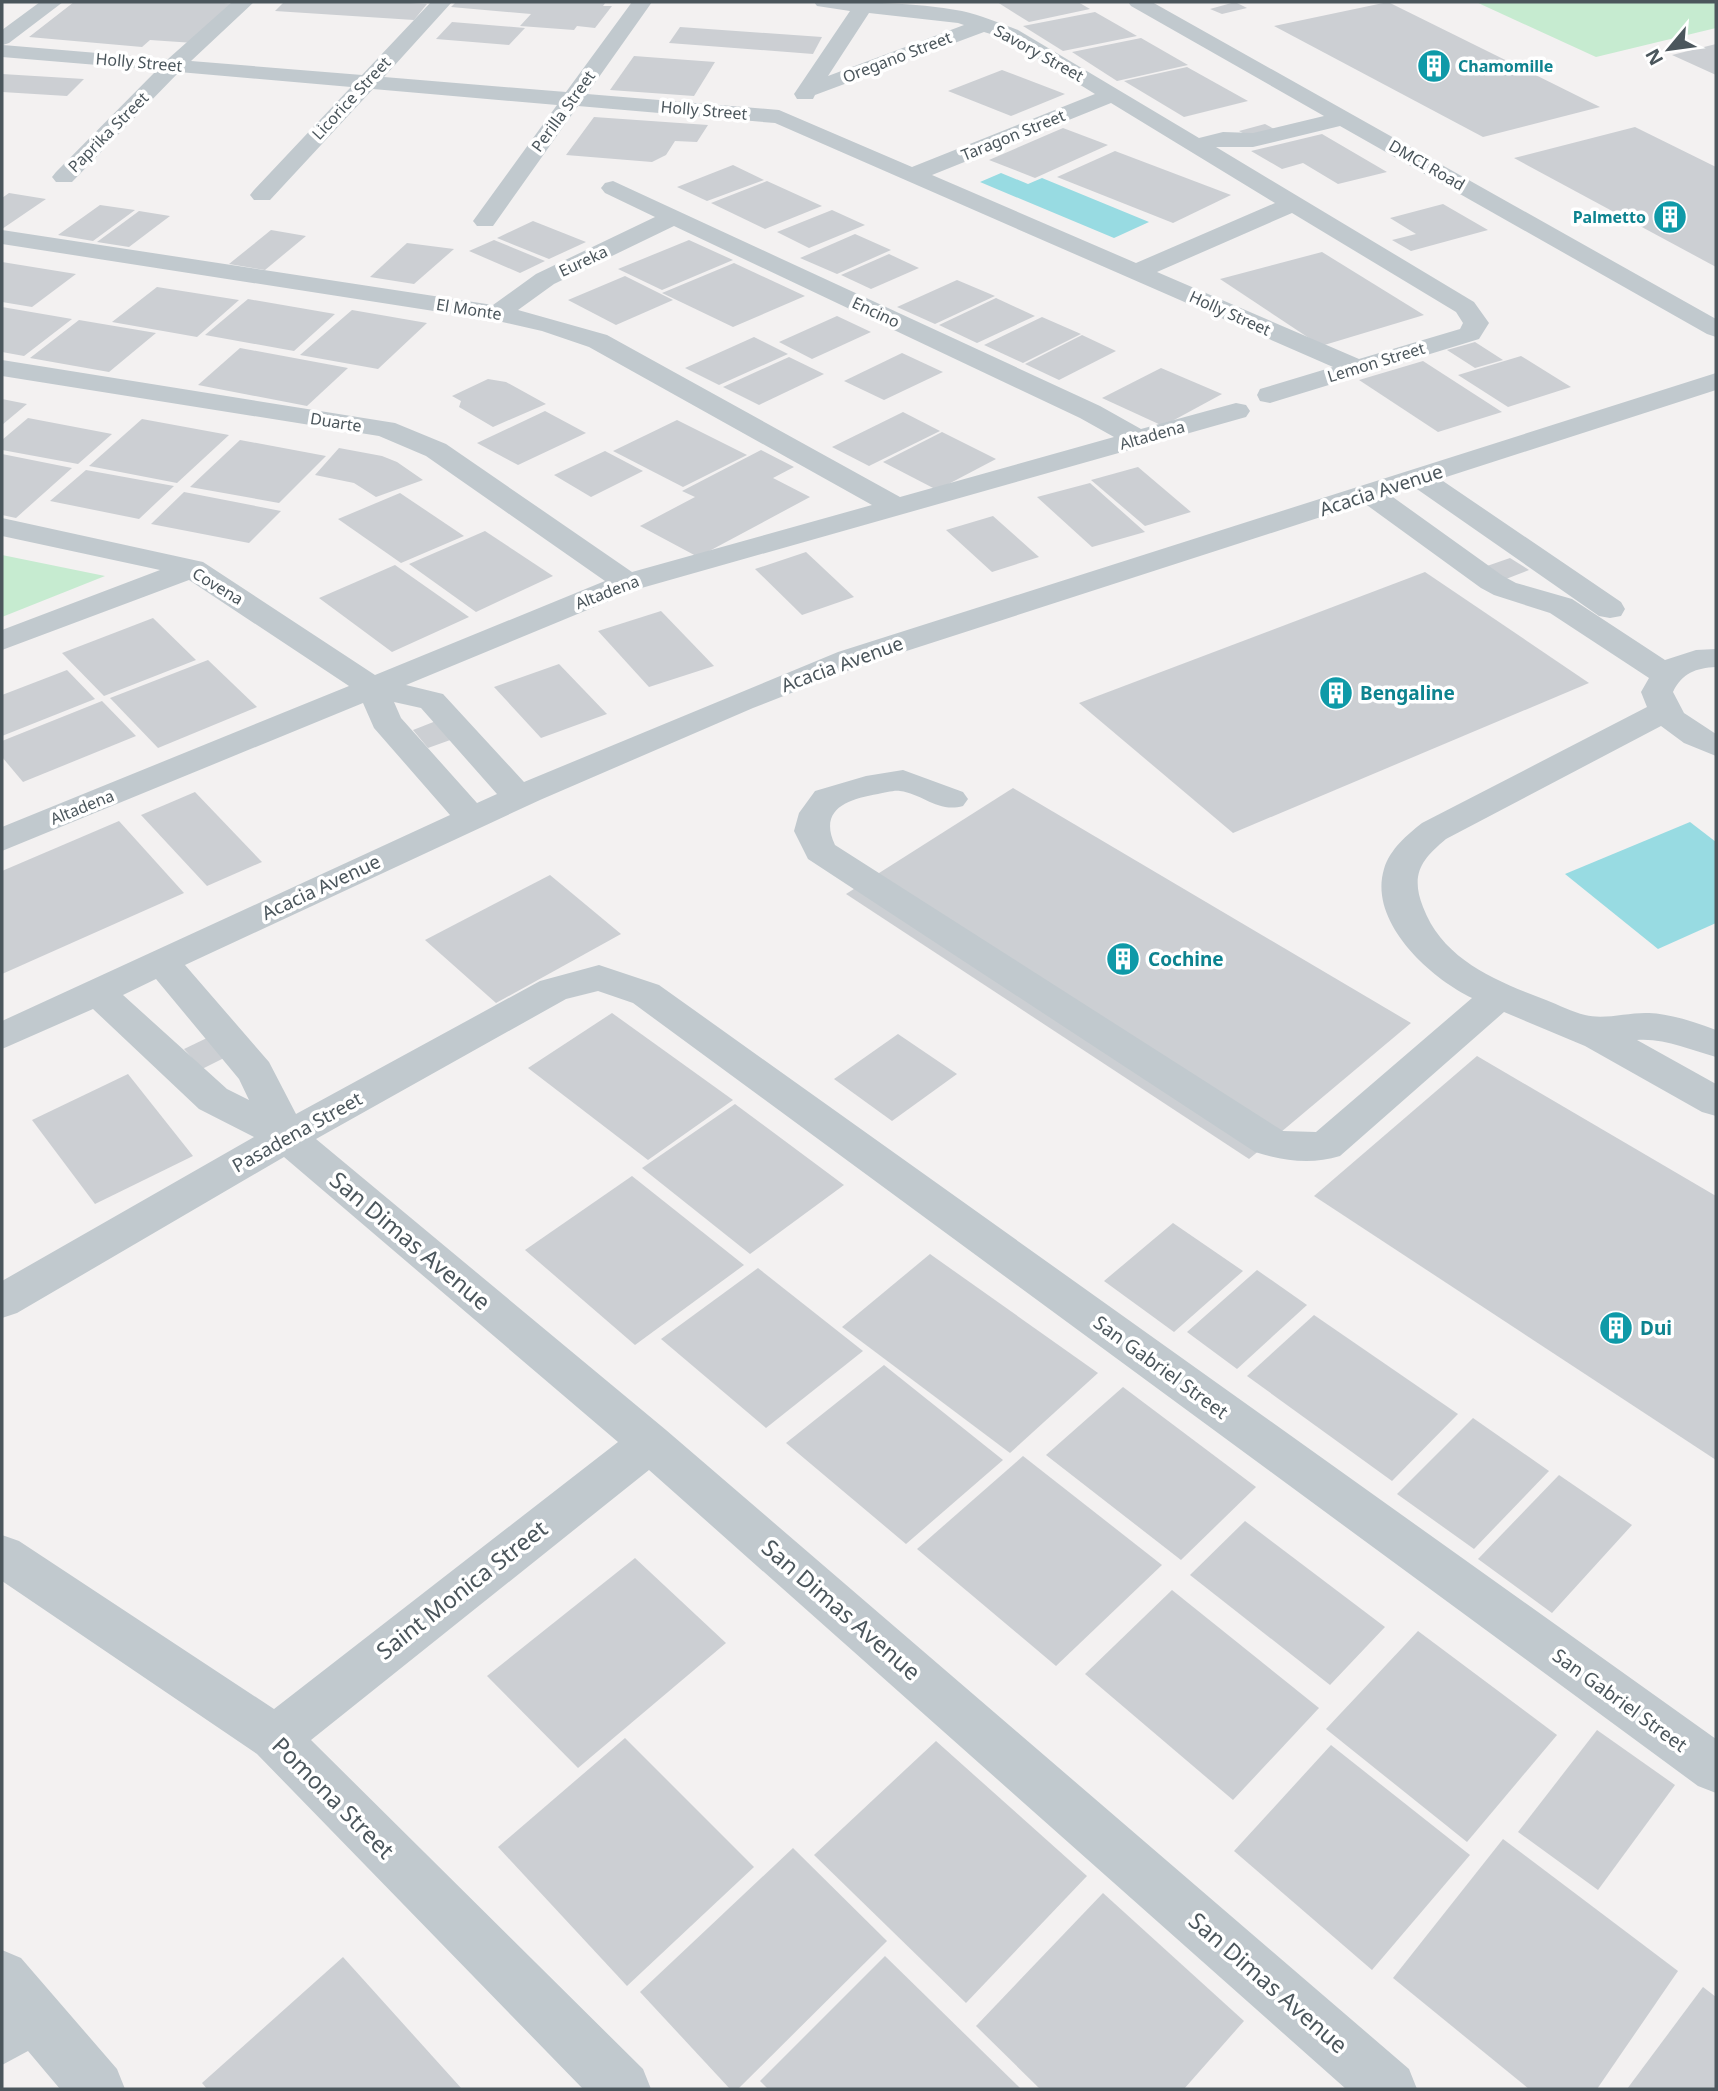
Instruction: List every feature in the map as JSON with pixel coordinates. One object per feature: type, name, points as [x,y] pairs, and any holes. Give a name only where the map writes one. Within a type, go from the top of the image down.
[{"type":"street","points":[[2,39],[53,2]]},
{"type":"street","name":"Paprika Street","points":[[64,177],[175,65],[244,2]]},
{"type":"street","name":"Licorice Street","points":[[262,195],[442,2]]},
{"type":"street","name":"Perilla Street","points":[[485,221],[642,2]]},
{"type":"street","name":"Savory Street","points":[[824,2],[961,17],[1011,34],[1465,307],[1476,323]]},
{"type":"street","name":"DMCI Road","points":[[1138,2],[1716,329]]},
{"type":"street","name":"Oregano Street","points":[[779,117],[810,90],[864,5]]},
{"type":"street","name":"Oregano Street","points":[[810,90],[985,24]]},
{"type":"street","name":"Holly Street","points":[[2,51],[779,117],[1356,368]]},
{"type":"street","name":"Taragon Street","points":[[914,174],[1112,95]]},
{"type":"street","points":[[1223,139],[1234,128],[1276,118],[1334,112]]},
{"type":"street","points":[[1198,145],[1223,139],[1253,140],[1296,130],[1334,112]]},
{"type":"street","points":[[1276,118],[1296,130]]},
{"type":"street","name":"Encino","points":[[613,188],[1090,412],[1138,439]]},
{"type":"street","points":[[1137,272],[1295,203]]},
{"type":"street","name":"Eureka","points":[[498,313],[545,279],[674,218]]},
{"type":"street","name":"El Monte","points":[[2,237],[498,313],[550,325],[598,341],[895,506]]},
{"type":"street","name":"Lemon Street","points":[[1269,395],[1470,334],[1476,323]]},
{"type":"street","name":"Duarte","points":[[2,368],[385,429],[436,450],[627,583]]},
{"type":"street","name":"Acacia Avenue","points":[[2,1036],[519,797],[788,682],[849,659],[1716,381]]},
{"type":"street","name":"Altadena","points":[[2,840],[627,583],[1236,411]]},
{"type":"street","points":[[1418,477],[1689,665]]},
{"type":"street","points":[[1370,494],[1505,589],[1561,606],[1689,665]]},
{"type":"street","name":"Covena","points":[[2,527],[192,568],[372,687],[432,701],[519,797]]},
{"type":"street","points":[[1453,554],[1503,535]]},
{"type":"street","points":[[2,641],[192,568]]},
{"type":"street","points":[[1689,665],[1657,692],[1664,711],[1684,731],[1716,746]]},
{"type":"street","points":[[372,687],[386,721],[472,819]]},
{"type":"street","points":[[1664,711],[1434,831],[1409,851],[1398,882],[1406,915],[1426,948],[1497,997],[1582,1029],[1716,1102]]},
{"type":"street","points":[[421,760],[467,741]]},
{"type":"street","points":[[951,799],[903,780],[866,786],[827,798],[816,813],[811,831],[820,851],[1269,1142],[1286,1147],[1325,1146],[1497,997]]},
{"type":"street","name":"San Dimas Avenue","points":[[161,961],[255,1072],[287,1137]]},
{"type":"street","name":"Pasadena Street","points":[[2,1301],[287,1137],[553,990],[599,978]]},
{"type":"street","name":"San Gabriel Street","points":[[599,978],[646,994],[1716,1769]]},
{"type":"street","name":"San Dimas Avenue","points":[[96,991],[213,1099],[287,1137],[650,1443],[1389,2089]]},
{"type":"street","points":[[161,1051],[214,1025]]},
{"type":"street","points":[[1582,1029],[1650,1026],[1689,1034],[1716,1044]]},
{"type":"street","name":"Saint Monica Street","points":[[275,1738],[650,1443]]},
{"type":"street","name":"Pomona Street","points":[[2,1555],[275,1738],[623,2089]]},
{"type":"street","points":[[12,2009],[97,2089]]},
{"type":"green space","points":[[1476,2],[1716,2],[1716,28],[1596,57]]},
{"type":"green space","points":[[2,555],[105,576],[2,617]]},
{"type":"water","points":[[1001,173],[1028,184],[1042,178],[1149,222],[1114,238],[980,182]]},
{"type":"water","points":[[1690,822],[1716,842],[1716,923],[1658,949],[1565,874]]},
{"type":"building","points":[[74,2],[237,4],[194,43],[150,40],[142,47],[29,37]]},
{"type":"building","points":[[284,2],[427,4],[414,20],[275,11]]},
{"type":"building","points":[[456,2],[606,2],[603,6],[612,6],[595,28],[577,26],[574,30],[520,26],[531,14],[451,7]]},
{"type":"building","points":[[997,2],[1078,2],[1090,9],[1029,22]]},
{"type":"building","points":[[1235,2],[1247,8],[1222,14],[1210,9]]},
{"type":"building","name":"Chamomille","points":[[1388,2],[1600,107],[1483,137],[1274,26]]},
{"type":"building","points":[[1095,12],[1137,36],[1063,51],[1023,26]]},
{"type":"building","points":[[452,22],[525,28],[509,45],[436,39]]},
{"type":"building","points":[[680,27],[822,37],[813,54],[669,43]]},
{"type":"building","points":[[1141,38],[1188,65],[1117,81],[1072,52]]},
{"type":"building","points":[[1716,44],[1716,75],[1672,55]]},
{"type":"building","points":[[634,56],[715,62],[694,96],[610,90]]},
{"type":"building","points":[[1187,67],[1248,101],[1184,117],[1124,81]]},
{"type":"building","points":[[1002,70],[1065,94],[1011,116],[948,91]]},
{"type":"building","points":[[2,74],[84,79],[67,96],[2,92]]},
{"type":"building","points":[[594,117],[708,125],[697,142],[675,141],[666,155],[652,162],[566,155]]},
{"type":"building","points":[[1265,124],[1276,130],[1250,137],[1239,131]]},
{"type":"building","name":"Palmetto","points":[[1635,127],[1716,167],[1716,267],[1514,158]]},
{"type":"building","points":[[1063,128],[1108,145],[1035,178],[989,160]]},
{"type":"building","points":[[1322,134],[1387,172],[1338,184],[1303,163],[1282,169],[1251,151]]},
{"type":"building","points":[[1115,151],[1231,195],[1173,223],[1057,177]]},
{"type":"building","points":[[733,165],[764,180],[707,201],[677,187]]},
{"type":"building","points":[[767,181],[822,206],[765,229],[711,203]]},
{"type":"building","points":[[9,193],[46,199],[2,229],[2,198]]},
{"type":"building","points":[[1443,204],[1488,230],[1411,251],[1392,240],[1416,234],[1390,218]]},
{"type":"building","points":[[100,205],[135,210],[93,241],[58,235]]},
{"type":"building","points":[[832,210],[865,225],[809,248],[777,232]]},
{"type":"building","points":[[139,211],[170,216],[129,247],[97,242]]},
{"type":"building","points":[[533,221],[586,242],[549,259],[497,238]]},
{"type":"building","points":[[271,230],[306,236],[265,270],[229,264]]},
{"type":"building","points":[[855,234],[891,250],[837,274],[800,258]]},
{"type":"building","points":[[494,240],[545,261],[520,273],[469,251]]},
{"type":"building","points":[[689,240],[733,260],[662,290],[618,269]]},
{"type":"building","points":[[407,243],[454,249],[414,284],[370,277]]},
{"type":"building","points":[[1322,252],[1424,315],[1321,346],[1220,279]]},
{"type":"building","points":[[889,254],[919,268],[871,289],[841,275]]},
{"type":"building","points":[[2,262],[76,274],[32,307],[2,302]]},
{"type":"building","points":[[734,263],[805,296],[733,327],[662,293]]},
{"type":"building","points":[[625,276],[673,300],[616,325],[568,300]]},
{"type":"building","points":[[957,280],[995,296],[935,324],[897,307]]},
{"type":"building","points":[[157,287],[239,300],[197,337],[112,322]]},
{"type":"building","points":[[996,298],[1035,316],[977,343],[939,325]]},
{"type":"building","points":[[248,299],[335,314],[294,351],[205,335]]},
{"type":"building","points":[[2,307],[72,319],[24,356],[2,352]]},
{"type":"building","points":[[352,310],[427,323],[378,369],[300,355]]},
{"type":"building","points":[[837,316],[871,332],[812,359],[779,342]]},
{"type":"building","points":[[1042,317],[1081,334],[1023,363],[984,345]]},
{"type":"building","points":[[79,320],[156,333],[109,372],[30,358]]},
{"type":"building","points":[[1082,335],[1116,351],[1059,380],[1025,364]]},
{"type":"building","points":[[754,337],[788,354],[719,385],[685,368]]},
{"type":"building","points":[[1475,342],[1503,360],[1475,368],[1447,350]]},
{"type":"building","points":[[240,348],[348,368],[307,406],[198,385]]},
{"type":"building","points":[[902,353],[943,372],[884,400],[844,381]]},
{"type":"building","points":[[1521,356],[1571,387],[1508,407],[1458,375]]},
{"type":"building","points":[[789,357],[824,374],[759,405],[723,387]]},
{"type":"building","points":[[1423,361],[1502,412],[1438,432],[1359,380]]},
{"type":"building","points":[[1161,368],[1222,394],[1163,426],[1102,398]]},
{"type":"building","points":[[488,379],[506,382],[546,404],[493,427],[459,407],[461,401],[452,396]]},
{"type":"building","points":[[2,399],[27,404],[2,425]]},
{"type":"building","points":[[545,411],[586,433],[518,465],[477,443]]},
{"type":"building","points":[[903,412],[940,431],[869,466],[832,447]]},
{"type":"building","points":[[28,418],[112,434],[78,464],[2,450],[2,440]]},
{"type":"building","points":[[142,419],[229,435],[177,483],[89,466]]},
{"type":"building","points":[[677,420],[747,455],[683,487],[613,451]]},
{"type":"building","points":[[942,432],[996,459],[937,490],[883,462]]},
{"type":"building","points":[[240,440],[326,456],[279,503],[190,487]]},
{"type":"building","points":[[339,448],[382,456],[397,462],[423,480],[376,497],[354,483],[315,475]]},
{"type":"building","points":[[761,450],[794,467],[773,478],[810,497],[698,557],[640,526],[695,497],[682,491]]},
{"type":"building","points":[[605,451],[643,471],[591,497],[554,475]]},
{"type":"building","points":[[2,454],[72,468],[16,518],[2,515]]},
{"type":"building","points":[[1138,467],[1191,512],[1145,526],[1091,480]]},
{"type":"building","points":[[86,470],[174,486],[139,519],[50,501]]},
{"type":"building","points":[[1090,483],[1145,532],[1092,547],[1037,497]]},
{"type":"building","points":[[184,492],[281,511],[249,543],[151,524]]},
{"type":"building","points":[[400,493],[464,536],[401,563],[338,519]]},
{"type":"building","points":[[993,516],[1039,557],[992,572],[946,530]]},
{"type":"building","points":[[485,531],[553,576],[476,612],[409,564]]},
{"type":"building","points":[[806,552],[854,597],[802,615],[755,569]]},
{"type":"building","points":[[1510,558],[1529,570],[1506,579],[1487,566]]},
{"type":"building","points":[[395,565],[469,617],[392,652],[319,598]]},
{"type":"building","name":"Bengaline","points":[[1425,572],[1589,683],[1233,833],[1079,703]]},
{"type":"building","points":[[661,611],[714,666],[649,687],[598,631]]},
{"type":"building","points":[[153,618],[196,660],[104,696],[62,653]]},
{"type":"building","points":[[208,660],[257,707],[158,748],[110,698]]},
{"type":"building","points":[[559,664],[607,714],[541,738],[494,687]]},
{"type":"building","points":[[67,670],[95,699],[2,736],[2,695]]},
{"type":"building","points":[[102,701],[136,736],[23,782],[2,757],[2,741]]},
{"type":"building","points":[[436,721],[453,739],[428,748],[413,730]]},
{"type":"building","name":"Cochine","points":[[1013,788],[1411,1023],[1249,1159],[846,894]]},
{"type":"building","points":[[195,792],[262,862],[207,886],[141,815]]},
{"type":"building","points":[[119,821],[184,893],[2,974],[2,871]]},
{"type":"building","points":[[550,875],[621,934],[496,1003],[425,940]]},
{"type":"building","points":[[612,1013],[733,1100],[648,1160],[528,1068]]},
{"type":"building","points":[[898,1034],[957,1074],[892,1121],[834,1079]]},
{"type":"building","points":[[209,1037],[228,1056],[202,1069],[184,1049]]},
{"type":"building","name":"Dui","points":[[1477,1056],[1716,1196],[1716,1460],[1314,1196]]},
{"type":"building","points":[[128,1074],[193,1156],[95,1204],[32,1120]]},
{"type":"building","points":[[735,1104],[844,1185],[750,1254],[642,1168]]},
{"type":"building","points":[[632,1176],[744,1265],[635,1345],[525,1250]]},
{"type":"building","points":[[1173,1223],[1243,1271],[1174,1332],[1104,1281]]},
{"type":"building","points":[[930,1254],[1098,1373],[1010,1453],[842,1327]]},
{"type":"building","points":[[758,1268],[863,1351],[766,1428],[661,1339]]},
{"type":"building","points":[[1257,1270],[1307,1305],[1237,1369],[1187,1332]]},
{"type":"building","points":[[1314,1315],[1458,1414],[1392,1481],[1247,1376]]},
{"type":"building","points":[[884,1365],[1003,1460],[906,1544],[786,1443]]},
{"type":"building","points":[[1123,1387],[1256,1487],[1181,1560],[1046,1455]]},
{"type":"building","points":[[1473,1418],[1549,1471],[1474,1549],[1397,1494]]},
{"type":"building","points":[[1023,1456],[1162,1565],[1056,1666],[917,1549]]},
{"type":"building","points":[[1559,1475],[1632,1525],[1552,1613],[1478,1559]]},
{"type":"building","points":[[1245,1521],[1385,1627],[1330,1685],[1190,1575]]},
{"type":"building","points":[[635,1558],[726,1643],[578,1768],[487,1676]]},
{"type":"building","points":[[1172,1590],[1319,1708],[1233,1800],[1085,1674]]},
{"type":"building","points":[[1418,1631],[1557,1735],[1467,1842],[1326,1729]]},
{"type":"building","points":[[1597,1730],[1675,1785],[1598,1890],[1518,1832]]},
{"type":"building","points":[[625,1738],[754,1867],[627,1986],[498,1847]]},
{"type":"building","points":[[936,1741],[1087,1876],[966,2003],[814,1855]]},
{"type":"building","points":[[1331,1745],[1470,1855],[1372,1970],[1234,1851]]},
{"type":"building","points":[[1503,1839],[1678,1971],[1597,2089],[1529,2089],[1393,1978]]},
{"type":"building","points":[[793,1848],[887,1941],[738,2089],[730,2089],[640,1992]]},
{"type":"building","points":[[1103,1893],[1244,2021],[1184,2089],[1040,2089],[976,2026]]},
{"type":"building","points":[[885,1956],[1021,2089],[768,2089],[760,2081]]},
{"type":"building","points":[[343,1957],[462,2089],[207,2089],[202,2083]]},
{"type":"building","points":[[1703,1987],[1716,1997],[1716,2089],[1627,2089]]},
{"type":"place","name":"Chamomille","points":[[1434,66]]},
{"type":"place","name":"Palmetto","points":[[1670,217]]},
{"type":"place","name":"Bengaline","points":[[1336,693]]},
{"type":"place","name":"Cochine","points":[[1123,959]]},
{"type":"place","name":"Dui","points":[[1616,1328]]}]
